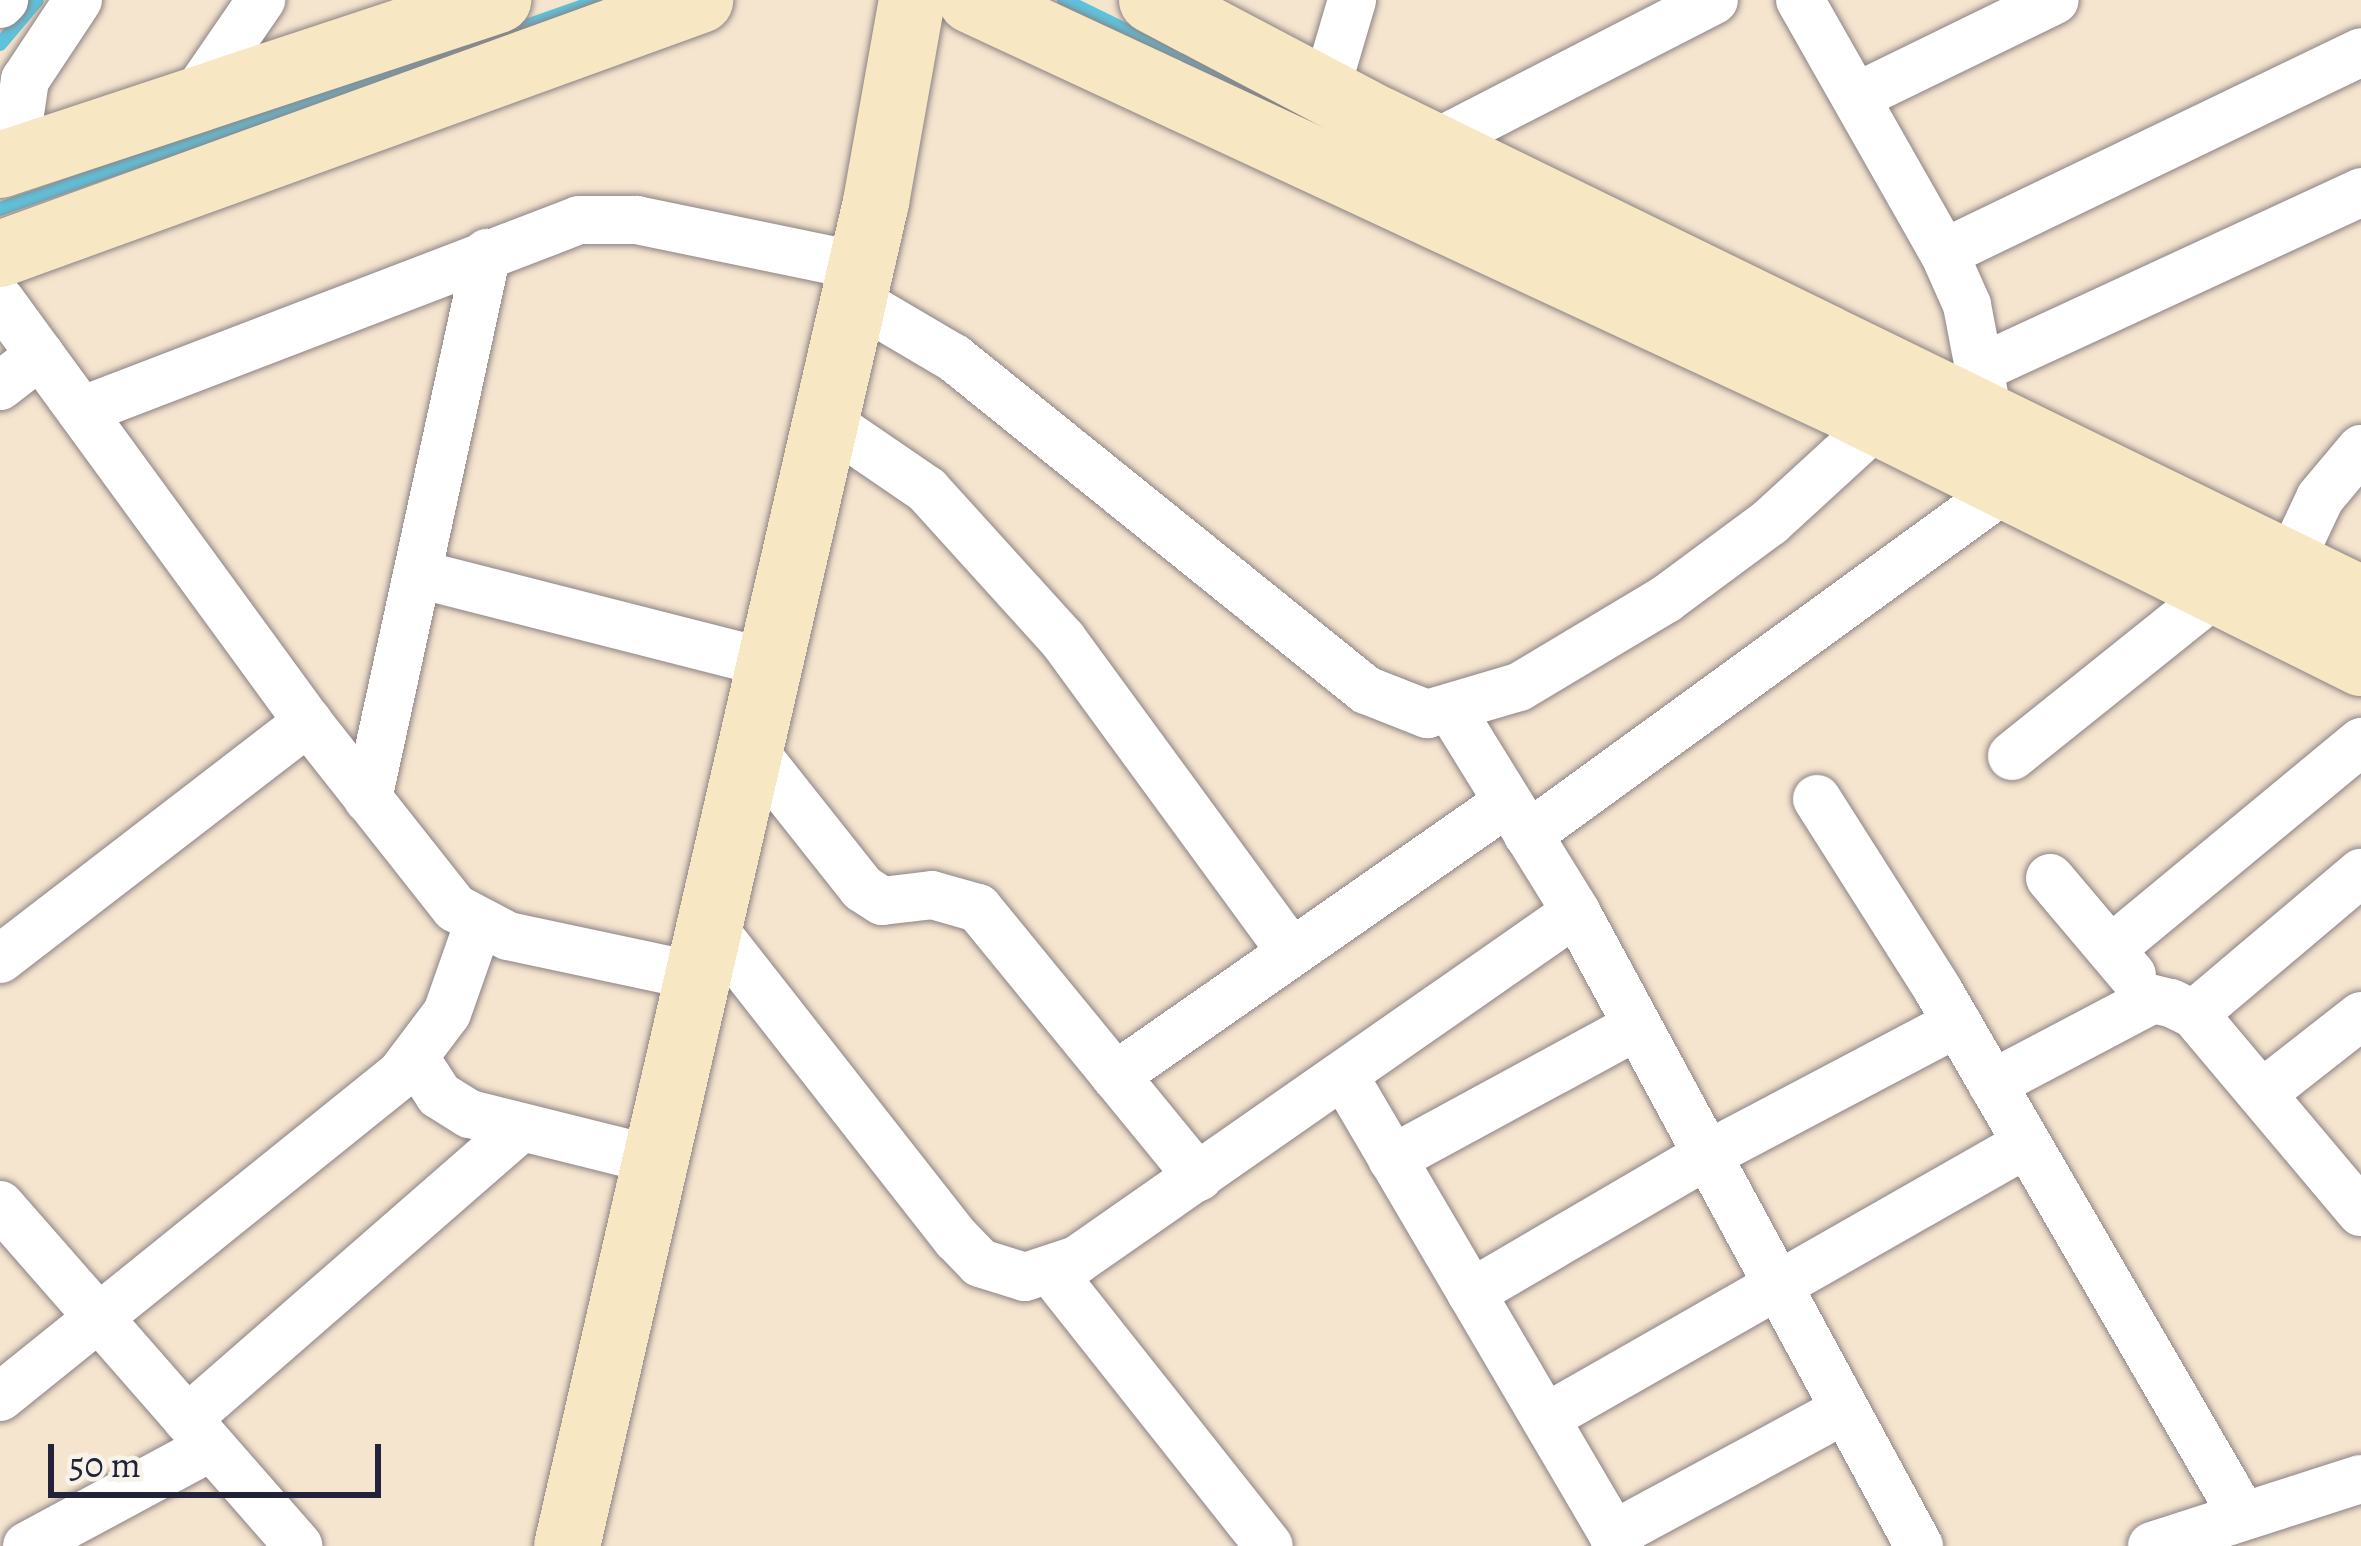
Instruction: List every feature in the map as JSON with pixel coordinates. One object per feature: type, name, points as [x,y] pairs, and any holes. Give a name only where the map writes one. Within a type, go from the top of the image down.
[{"type":"street","points":[[6,163],[25,80],[78,0]]},
{"type":"street","points":[[191,102],[261,0]]},
{"type":"street","points":[[6,163],[498,0]]},
{"type":"street","points":[[0,254],[700,0]]},
{"type":"street","points":[[567,1546],[856,282],[912,0]]},
{"type":"street","points":[[971,0],[1878,423],[2361,663]]},
{"type":"street","points":[[1152,0],[1432,145],[1985,391],[2289,564],[2361,599]]},
{"type":"street","points":[[1325,92],[1352,0]]},
{"type":"street","points":[[1432,145],[1714,0]]},
{"type":"street","points":[[1800,0],[1944,253],[1985,391]]},
{"type":"street","points":[[1856,97],[2055,0]]},
{"type":"street","points":[[1944,253],[2361,52]]},
{"type":"street","points":[[1985,391],[2361,192]]},
{"type":"street","points":[[81,411],[487,253],[607,216],[856,282],[1366,690],[1427,714],[1452,711],[1519,687],[1666,599],[1770,522],[1878,423]]},
{"type":"street","points":[[368,799],[487,253]]},
{"type":"street","points":[[0,300],[308,722],[455,908],[478,925],[702,949],[980,1263],[1025,1276],[1050,1270],[1198,1177],[1576,912]]},
{"type":"street","points":[[0,386],[40,355]]},
{"type":"street","points":[[822,418],[926,490],[1063,640],[1290,950]]},
{"type":"street","points":[[2289,564],[2320,498],[2361,449]]},
{"type":"street","points":[[1115,1076],[1290,950],[1518,819],[2007,487]]},
{"type":"street","points":[[418,574],[766,663]]},
{"type":"street","points":[[2012,755],[2217,592]]},
{"type":"street","points":[[1452,711],[1576,912],[1918,1546]]},
{"type":"street","points":[[0,959],[308,722]]},
{"type":"street","points":[[2111,950],[2361,742]]},
{"type":"street","points":[[748,744],[862,888],[882,901],[932,895],[978,908],[1198,1177]]},
{"type":"street","points":[[1817,800],[1957,1024],[2243,1516]]},
{"type":"street","points":[[1992,1084],[2173,1007],[2361,873]]},
{"type":"street","points":[[2050,878],[2111,950],[2264,1092],[2361,1212]]},
{"type":"street","points":[[0,1397],[415,1058],[447,1012],[478,925]]},
{"type":"street","points":[[2264,1092],[2361,1016]]},
{"type":"street","points":[[1471,1293],[1707,1155],[1957,1024]]},
{"type":"street","points":[[1393,1160],[1637,1026]]},
{"type":"street","points":[[415,1058],[440,1095],[520,1129],[654,1160]]},
{"type":"street","points":[[1343,1076],[1617,1540],[1844,1410]]},
{"type":"street","points":[[27,1546],[199,1433],[520,1129]]},
{"type":"street","points":[[1545,1418],[2026,1144]]},
{"type":"street","points":[[0,1205],[298,1546]]},
{"type":"street","points":[[1050,1270],[1269,1546]]},
{"type":"street","points":[[2152,1546],[2361,1479]]},
{"type":"waterway","points":[[0,44],[37,0]]},
{"type":"waterway","points":[[0,209],[601,0]]},
{"type":"waterway","points":[[1064,0],[1319,125]]}]
